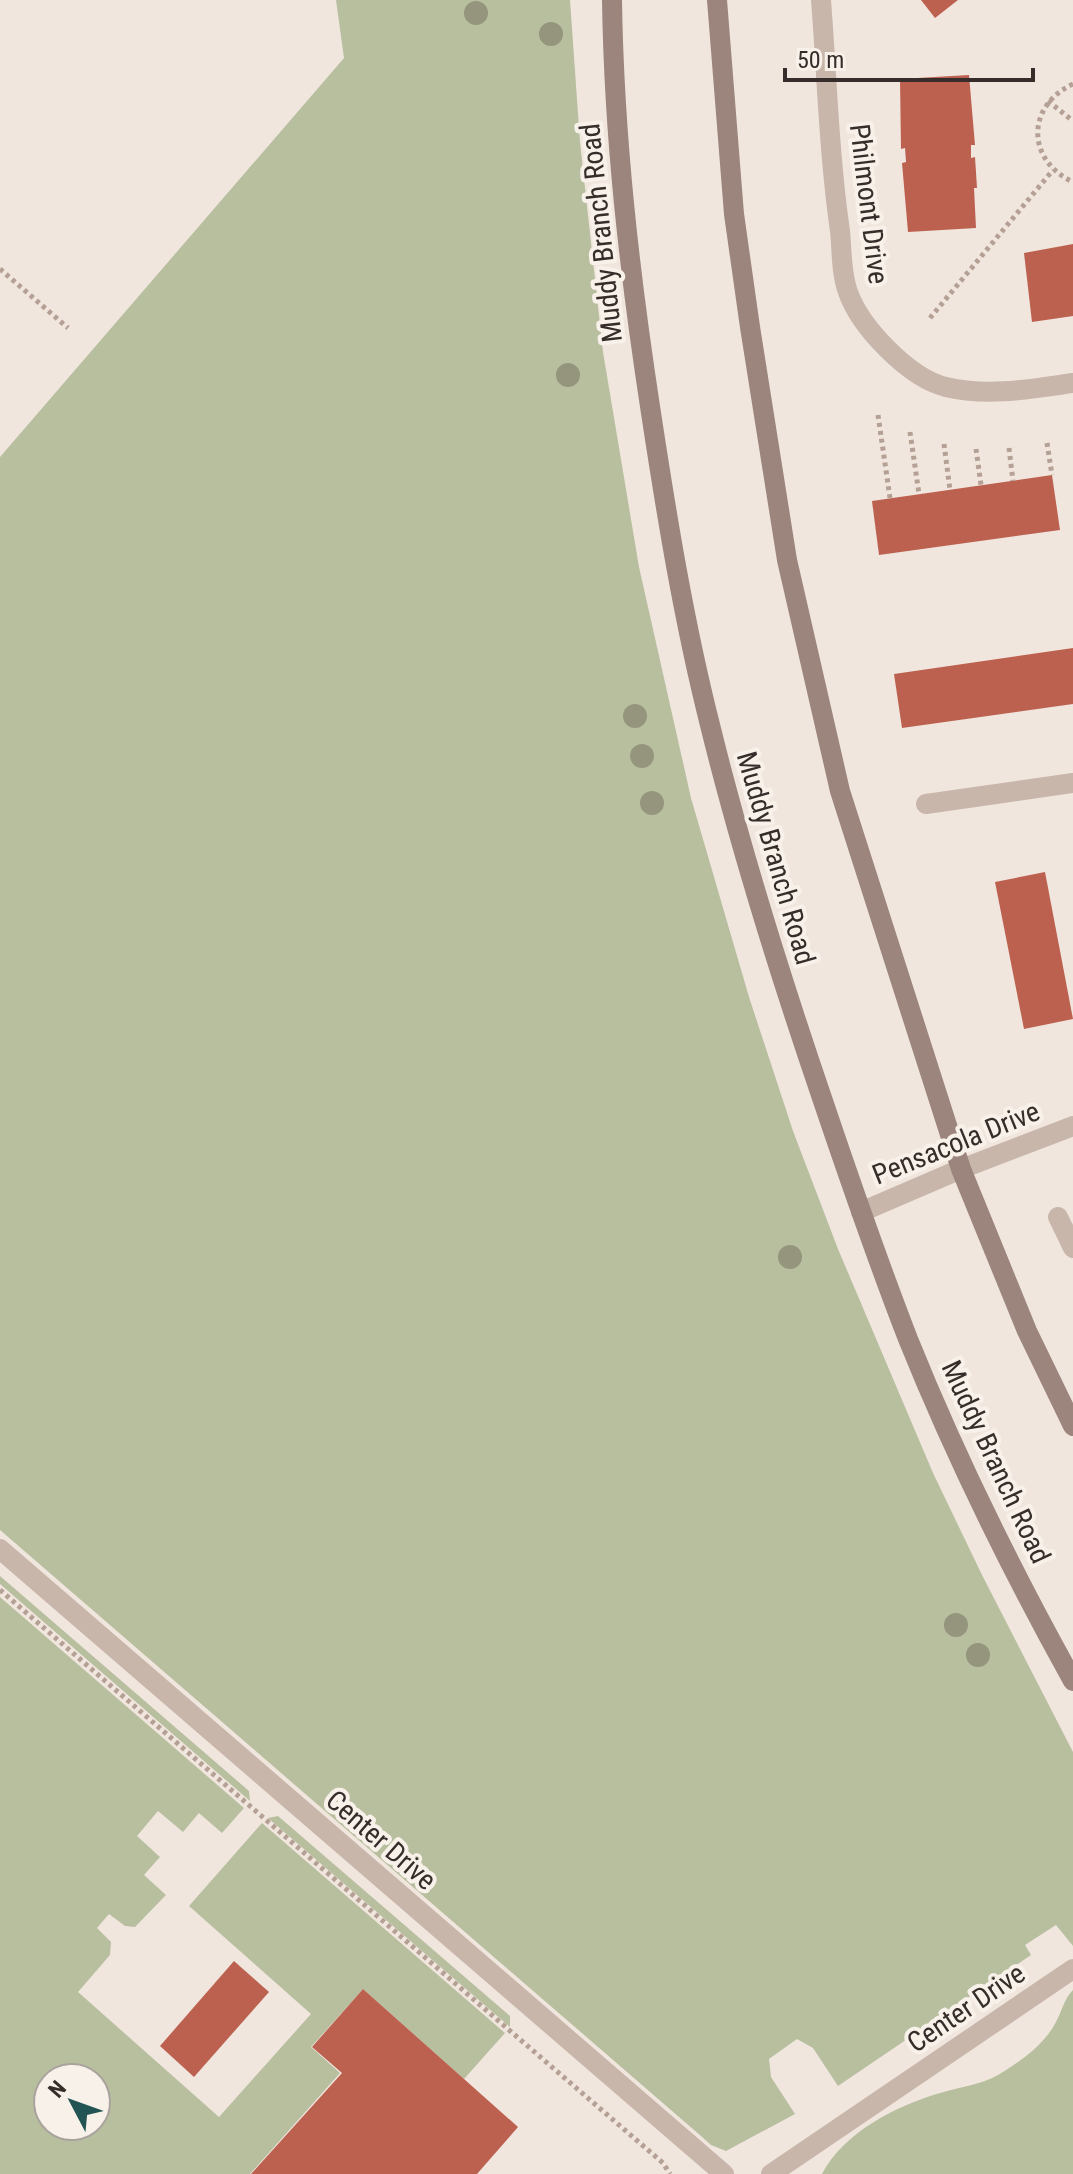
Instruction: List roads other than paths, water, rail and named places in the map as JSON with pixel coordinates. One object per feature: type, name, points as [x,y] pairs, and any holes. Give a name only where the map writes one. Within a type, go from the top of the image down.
[{"type":"main road","name":"Muddy Branch Road","points":[[612,0],[617,143],[633,300],[673,557],[710,726],[781,979],[909,1341],[1036,1614],[1073,1681]]},
{"type":"main road","points":[[717,0],[734,214],[787,560],[840,791],[961,1169],[1027,1331],[1073,1426]]},
{"type":"street","name":"Philmont Drive","points":[[821,0],[836,207],[848,291],[874,336],[926,379],[945,387],[998,393],[1073,383]]},
{"type":"street","points":[[926,804],[1073,783]]},
{"type":"street","name":"Pensacola Drive","points":[[861,1212],[1073,1126]]},
{"type":"street","points":[[1058,1217],[1073,1248]]},
{"type":"street","name":"Center Drive","points":[[0,1549],[724,2174]]},
{"type":"street","name":"Center Drive","points":[[771,2174],[1073,1969]]}]
